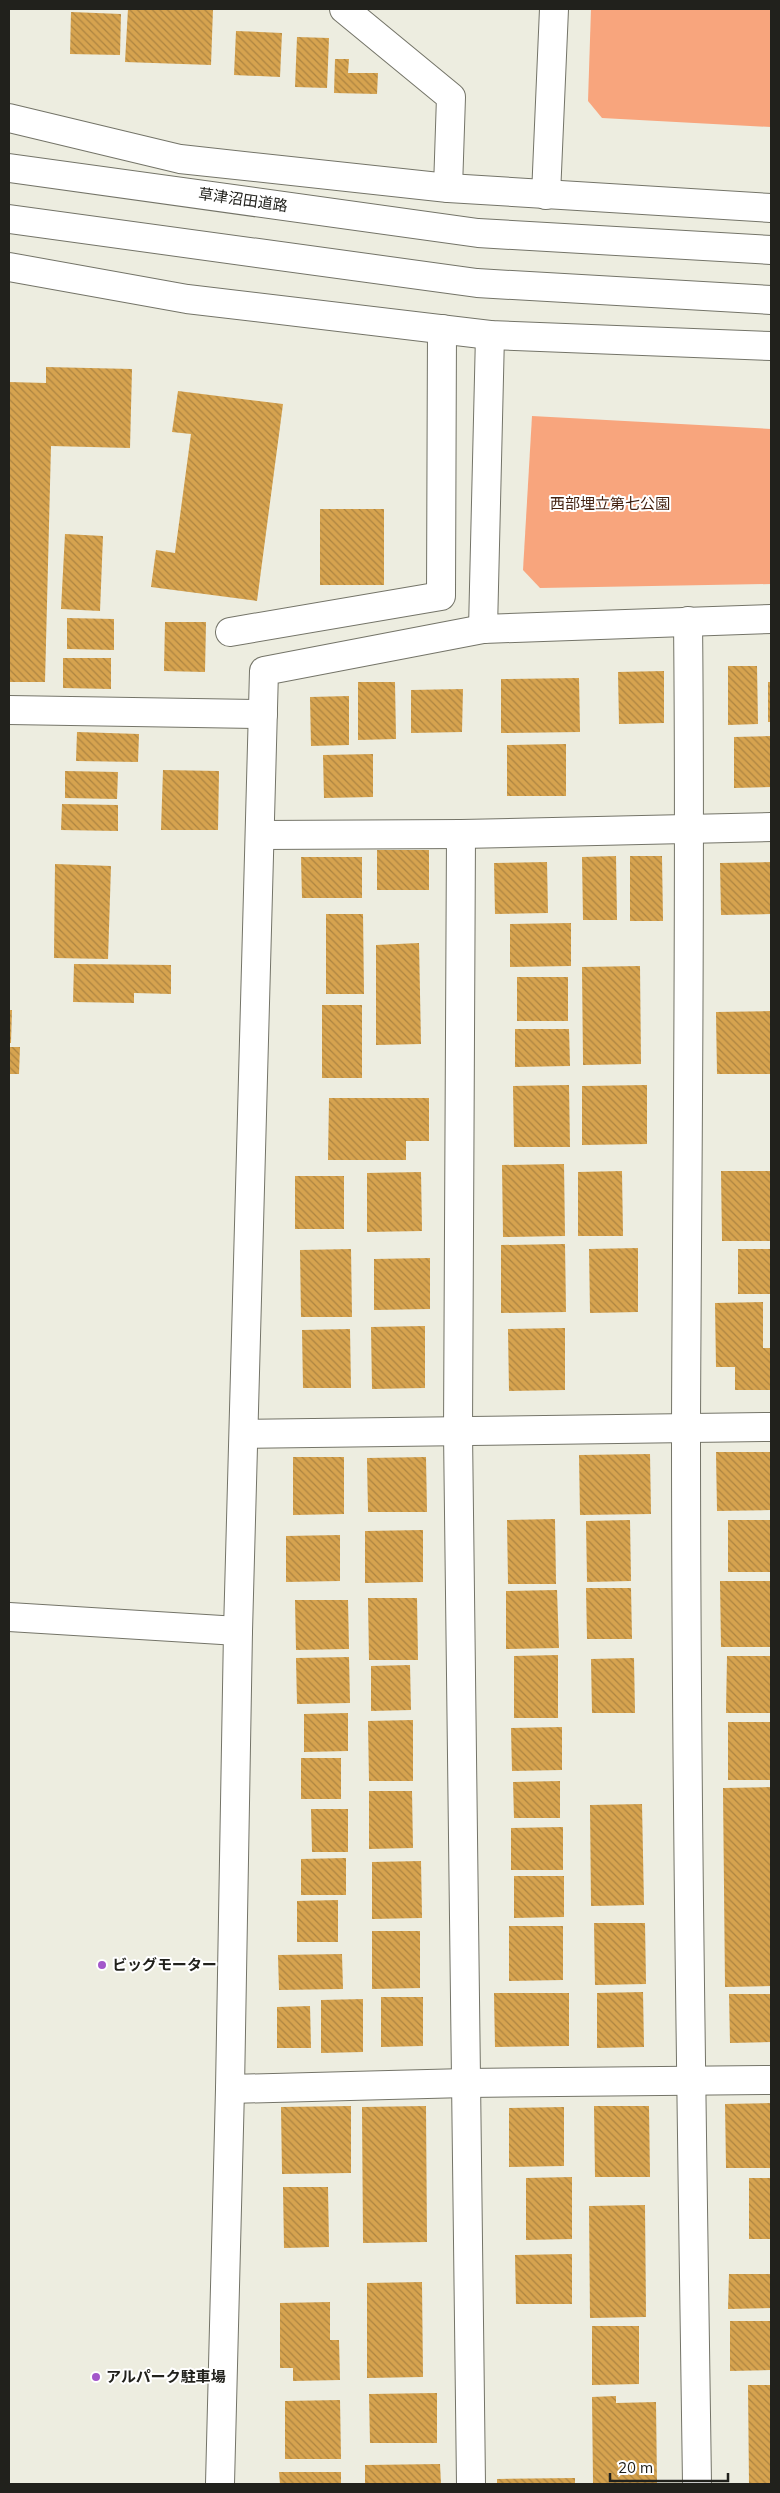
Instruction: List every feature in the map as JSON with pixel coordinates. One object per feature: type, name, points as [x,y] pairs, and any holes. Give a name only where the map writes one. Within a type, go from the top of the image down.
[{"type":"street","points":[[344,9],[451,96],[448,188]]},
{"type":"street","points":[[546,195],[554,9]]},
{"type":"street","points":[[9,118],[180,159],[448,188],[771,208]]},
{"type":"street","name":"草津沼田道路","points":[[9,168],[478,233],[771,250]]},
{"type":"street","points":[[9,218],[476,283],[771,300]]},
{"type":"street","points":[[9,267],[187,299],[490,335],[771,346]]},
{"type":"street","points":[[230,632],[441,596],[442,329]]},
{"type":"street","points":[[483,629],[490,335]]},
{"type":"street","points":[[220,2484],[230,2089],[238,1631],[264,671],[483,629],[688,621],[771,620]]},
{"type":"street","points":[[688,621],[690,830],[686,1428],[691,2080],[698,2484]]},
{"type":"street","points":[[9,710],[262,714]]},
{"type":"street","points":[[260,835],[461,834],[771,827]]},
{"type":"street","points":[[461,834],[458,1432],[471,2484]]},
{"type":"street","points":[[244,1434],[771,1427]]},
{"type":"street","points":[[9,1617],[238,1631]]},
{"type":"street","points":[[230,2089],[466,2083],[771,2080]]},
{"type":"green space","points":[[591,9],[771,9],[771,127],[602,118],[588,101]]},
{"type":"green space","name":"西部埋立第七公園","points":[[532,416],[771,429],[771,584],[540,588],[523,570]]},
{"type":"building","points":[[128,9],[213,9],[211,65],[125,62]]},
{"type":"building","points":[[71,12],[121,14],[120,55],[70,54]]},
{"type":"building","points":[[236,31],[282,33],[280,77],[234,75]]},
{"type":"building","points":[[297,37],[329,38],[327,88],[295,87]]},
{"type":"building","points":[[335,59],[349,59],[348,73],[378,73],[377,94],[334,93]]},
{"type":"building","points":[[46,367],[132,369],[130,448],[51,446],[45,682],[9,682],[9,382],[46,383]]},
{"type":"building","points":[[178,391],[283,404],[257,601],[151,587],[156,550],[175,553],[191,434],[172,432]]},
{"type":"building","points":[[320,509],[384,509],[384,585],[320,585]]},
{"type":"building","points":[[65,534],[103,536],[100,611],[61,609]]},
{"type":"building","points":[[67,618],[114,619],[114,650],[67,649]]},
{"type":"building","points":[[165,622],[206,622],[205,672],[164,671]]},
{"type":"building","points":[[63,658],[111,658],[111,689],[63,688]]},
{"type":"building","points":[[728,666],[757,666],[758,724],[728,725]]},
{"type":"building","points":[[664,671],[664,723],[619,724],[618,672]]},
{"type":"building","points":[[579,678],[580,732],[501,733],[501,679]]},
{"type":"building","points":[[358,682],[395,682],[396,739],[358,740]]},
{"type":"building","points":[[768,682],[771,682],[771,722],[768,722]]},
{"type":"building","points":[[463,689],[462,732],[411,733],[411,690]]},
{"type":"building","points":[[349,696],[349,745],[311,746],[310,697]]},
{"type":"building","points":[[77,732],[139,734],[138,762],[76,761]]},
{"type":"building","points":[[771,736],[771,787],[734,788],[734,737]]},
{"type":"building","points":[[566,744],[566,796],[507,796],[507,745]]},
{"type":"building","points":[[373,754],[373,797],[324,798],[323,755]]},
{"type":"building","points":[[163,770],[219,771],[218,830],[161,830]]},
{"type":"building","points":[[65,771],[118,772],[117,799],[65,798]]},
{"type":"building","points":[[62,804],[118,805],[118,831],[61,830]]},
{"type":"building","points":[[377,850],[429,850],[429,890],[377,890]]},
{"type":"building","points":[[616,856],[617,920],[583,920],[582,857]]},
{"type":"building","points":[[630,856],[662,856],[663,921],[630,921]]},
{"type":"building","points":[[301,857],[362,857],[362,898],[302,898]]},
{"type":"building","points":[[547,862],[548,913],[495,914],[494,863]]},
{"type":"building","points":[[771,862],[771,914],[721,915],[720,863]]},
{"type":"building","points":[[55,864],[111,866],[108,959],[54,958]]},
{"type":"building","points":[[326,914],[363,914],[364,994],[326,994]]},
{"type":"building","points":[[571,923],[571,966],[510,967],[510,924]]},
{"type":"building","points":[[419,943],[421,1044],[376,1045],[376,945]]},
{"type":"building","points":[[74,964],[171,965],[171,994],[134,993],[134,1003],[73,1002]]},
{"type":"building","points":[[640,966],[641,1064],[583,1065],[582,967]]},
{"type":"building","points":[[517,977],[568,977],[568,1021],[517,1021]]},
{"type":"building","points":[[322,1005],[362,1005],[362,1078],[322,1078]]},
{"type":"building","points":[[9,1010],[12,1010],[11,1043],[9,1043]]},
{"type":"building","points":[[771,1011],[771,1074],[717,1074],[716,1012]]},
{"type":"building","points":[[515,1029],[569,1029],[570,1066],[515,1067]]},
{"type":"building","points":[[9,1047],[20,1047],[19,1074],[9,1074]]},
{"type":"building","points":[[569,1085],[570,1147],[514,1147],[513,1086]]},
{"type":"building","points":[[647,1085],[647,1144],[582,1145],[582,1086]]},
{"type":"building","points":[[329,1098],[429,1098],[429,1141],[406,1141],[406,1160],[328,1160]]},
{"type":"building","points":[[564,1164],[565,1236],[503,1237],[502,1165]]},
{"type":"building","points":[[622,1171],[623,1236],[578,1236],[578,1172]]},
{"type":"building","points":[[721,1171],[771,1171],[771,1241],[722,1241]]},
{"type":"building","points":[[421,1172],[422,1231],[367,1232],[367,1173]]},
{"type":"building","points":[[295,1176],[344,1176],[344,1229],[295,1229]]},
{"type":"building","points":[[565,1244],[566,1312],[501,1313],[501,1245]]},
{"type":"building","points":[[638,1248],[638,1312],[590,1313],[589,1249]]},
{"type":"building","points":[[351,1249],[352,1317],[301,1317],[300,1250]]},
{"type":"building","points":[[738,1249],[771,1249],[771,1294],[738,1294]]},
{"type":"building","points":[[430,1258],[430,1309],[374,1310],[374,1259]]},
{"type":"building","points":[[763,1302],[763,1348],[771,1348],[771,1390],[735,1390],[735,1367],[716,1367],[715,1303]]},
{"type":"building","points":[[425,1326],[425,1388],[372,1389],[371,1327]]},
{"type":"building","points":[[565,1328],[565,1390],[509,1391],[508,1329]]},
{"type":"building","points":[[350,1329],[351,1388],[303,1388],[302,1330]]},
{"type":"building","points":[[716,1452],[771,1452],[771,1510],[717,1511]]},
{"type":"building","points":[[650,1454],[651,1514],[580,1515],[579,1455]]},
{"type":"building","points":[[293,1457],[344,1457],[344,1514],[293,1515]]},
{"type":"building","points":[[426,1457],[427,1512],[368,1512],[367,1458]]},
{"type":"building","points":[[555,1519],[556,1584],[508,1584],[507,1520]]},
{"type":"building","points":[[630,1520],[631,1581],[587,1582],[586,1521]]},
{"type":"building","points":[[728,1520],[771,1520],[771,1572],[728,1572]]},
{"type":"building","points":[[423,1530],[423,1582],[365,1583],[365,1531]]},
{"type":"building","points":[[340,1535],[340,1581],[286,1582],[286,1536]]},
{"type":"building","points":[[720,1581],[771,1581],[771,1647],[721,1647]]},
{"type":"building","points":[[586,1588],[631,1588],[632,1639],[587,1639]]},
{"type":"building","points":[[557,1590],[559,1648],[506,1649],[506,1591]]},
{"type":"building","points":[[368,1598],[417,1598],[418,1660],[369,1660]]},
{"type":"building","points":[[295,1600],[348,1600],[349,1649],[296,1650]]},
{"type":"building","points":[[558,1655],[558,1718],[514,1718],[514,1656]]},
{"type":"building","points":[[727,1656],[771,1656],[771,1713],[726,1713]]},
{"type":"building","points":[[349,1657],[350,1703],[297,1704],[296,1658]]},
{"type":"building","points":[[634,1658],[635,1713],[592,1713],[591,1659]]},
{"type":"building","points":[[410,1665],[411,1710],[371,1711],[371,1666]]},
{"type":"building","points":[[348,1713],[348,1751],[304,1752],[304,1714]]},
{"type":"building","points":[[413,1720],[413,1781],[369,1781],[368,1721]]},
{"type":"building","points":[[728,1722],[771,1722],[771,1780],[728,1780]]},
{"type":"building","points":[[562,1727],[562,1770],[512,1771],[511,1728]]},
{"type":"building","points":[[301,1758],[341,1758],[341,1799],[301,1799]]},
{"type":"building","points":[[560,1781],[560,1818],[514,1818],[513,1782]]},
{"type":"building","points":[[771,1787],[771,1986],[725,1987],[723,1788]]},
{"type":"building","points":[[369,1791],[412,1791],[413,1848],[369,1849]]},
{"type":"building","points":[[642,1804],[644,1905],[591,1906],[590,1805]]},
{"type":"building","points":[[311,1809],[348,1809],[348,1852],[312,1852]]},
{"type":"building","points":[[563,1827],[563,1870],[511,1870],[511,1828]]},
{"type":"building","points":[[346,1858],[346,1895],[301,1895],[301,1859]]},
{"type":"building","points":[[421,1861],[422,1918],[372,1919],[372,1862]]},
{"type":"building","points":[[514,1876],[564,1876],[564,1917],[514,1918]]},
{"type":"building","points":[[338,1900],[338,1942],[297,1942],[297,1901]]},
{"type":"building","points":[[594,1923],[645,1923],[646,1984],[595,1985]]},
{"type":"building","points":[[509,1926],[563,1926],[563,1980],[509,1981]]},
{"type":"building","points":[[372,1931],[420,1931],[420,1988],[372,1989]]},
{"type":"building","points":[[342,1954],[343,1989],[279,1990],[278,1955]]},
{"type":"building","points":[[643,1992],[644,2047],[597,2048],[597,1993]]},
{"type":"building","points":[[494,1993],[569,1993],[569,2046],[495,2047]]},
{"type":"building","points":[[729,1994],[771,1994],[771,2042],[730,2043]]},
{"type":"building","points":[[381,1997],[423,1997],[423,2046],[381,2047]]},
{"type":"building","points":[[363,1999],[363,2052],[321,2053],[321,2000]]},
{"type":"building","points":[[310,2006],[311,2048],[277,2048],[277,2007]]},
{"type":"building","points":[[771,2103],[771,2168],[726,2168],[725,2104]]},
{"type":"building","points":[[351,2106],[351,2173],[282,2174],[281,2107]]},
{"type":"building","points":[[426,2106],[427,2242],[363,2243],[362,2107]]},
{"type":"building","points":[[594,2106],[649,2106],[650,2177],[595,2177]]},
{"type":"building","points":[[564,2107],[564,2166],[509,2167],[509,2108]]},
{"type":"building","points":[[572,2177],[572,2239],[526,2240],[526,2178]]},
{"type":"building","points":[[749,2178],[771,2178],[771,2239],[749,2239]]},
{"type":"building","points":[[283,2187],[328,2187],[329,2247],[284,2248]]},
{"type":"building","points":[[645,2205],[646,2317],[590,2318],[589,2206]]},
{"type":"building","points":[[572,2254],[572,2304],[516,2304],[515,2255]]},
{"type":"building","points":[[729,2274],[771,2274],[771,2308],[728,2309]]},
{"type":"building","points":[[422,2282],[423,2377],[367,2378],[367,2283]]},
{"type":"building","points":[[330,2302],[330,2340],[339,2340],[340,2380],[293,2381],[293,2368],[280,2368],[280,2303]]},
{"type":"building","points":[[730,2321],[771,2321],[771,2370],[730,2371]]},
{"type":"building","points":[[592,2326],[639,2326],[639,2384],[592,2385]]},
{"type":"building","points":[[748,2385],[771,2385],[771,2484],[749,2484]]},
{"type":"building","points":[[437,2393],[437,2443],[370,2443],[369,2394]]},
{"type":"building","points":[[616,2396],[616,2403],[656,2402],[657,2484],[593,2484],[592,2397]]},
{"type":"building","points":[[340,2400],[341,2459],[285,2459],[285,2401]]},
{"type":"building","points":[[440,2464],[441,2484],[365,2484],[365,2465]]},
{"type":"building","points":[[279,2472],[341,2472],[341,2484],[280,2484]]},
{"type":"building","points":[[575,2478],[575,2484],[497,2484],[497,2479]]},
{"type":"place","name":"ビッグモーター","points":[[102,1965]]},
{"type":"place","name":"アルパーク駐車場","points":[[96,2377]]}]
